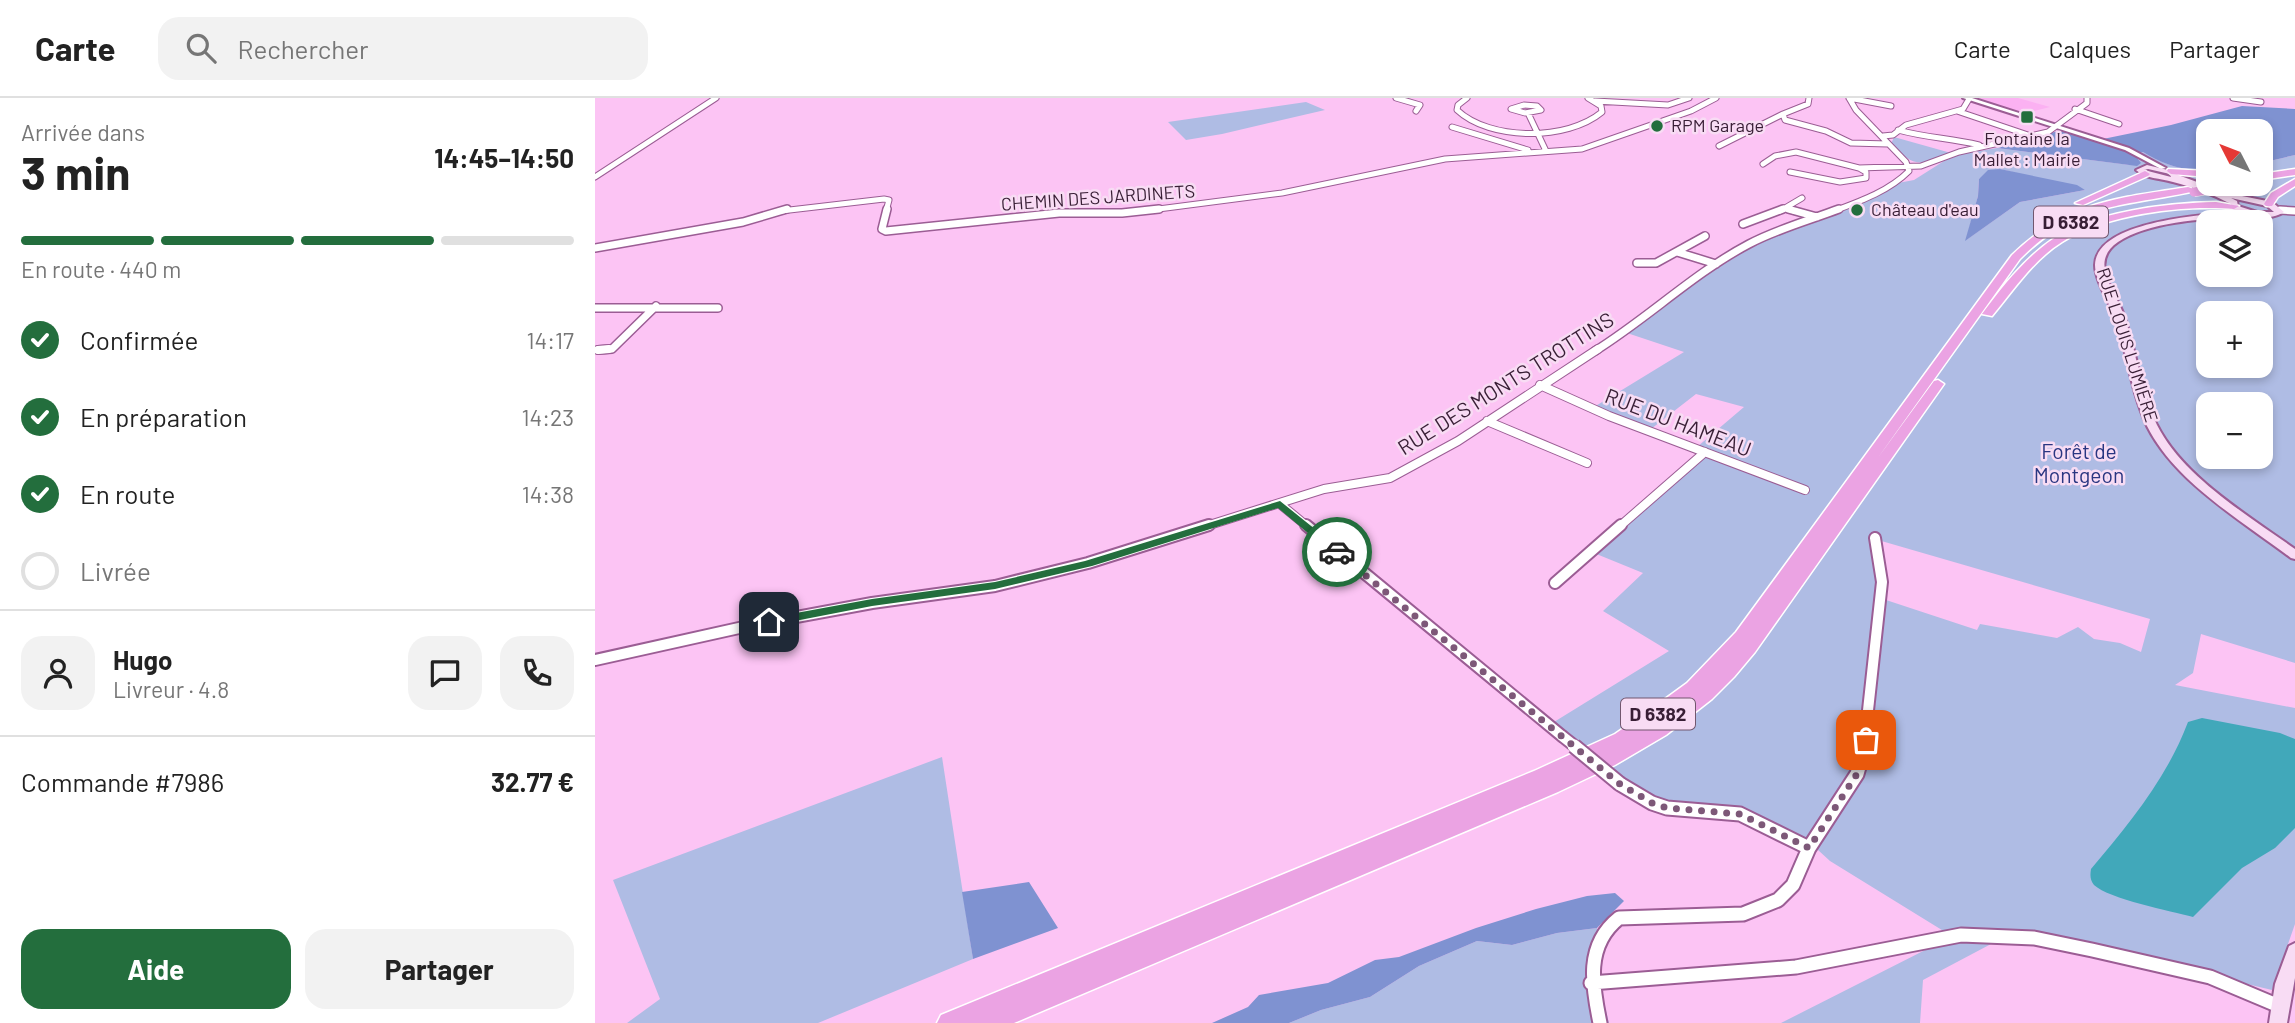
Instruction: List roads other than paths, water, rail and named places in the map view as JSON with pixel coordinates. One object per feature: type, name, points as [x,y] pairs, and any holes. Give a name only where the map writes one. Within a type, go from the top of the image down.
[{"type":"highway","points":[[1996,285],[2017,248],[2037,226],[2146,167]]},
{"type":"highway","points":[[2273,175],[2295,172]]},
{"type":"highway","points":[[2168,173],[2196,174]]},
{"type":"highway","points":[[2269,204],[2274,195],[2295,182]]},
{"type":"highway","name":"D 6382","points":[[949,1023],[1541,776],[1622,738],[1661,712],[1693,687],[1742,636],[1996,285],[2034,237],[2059,221],[2107,204],[2196,190]]},
{"type":"highway","name":"D 6382","points":[[988,1023],[1587,772],[1611,761],[1668,726],[1727,674],[1749,648],[2030,251],[2048,234],[2096,212],[2191,191]]},
{"type":"highway","points":[[1987,314],[2040,254],[2060,239],[2089,226],[2119,217],[2205,204],[2237,206]]},
{"type":"main road","points":[[2146,167],[2168,173],[2252,214],[2274,215],[2280,212],[2269,204],[2237,206]]},
{"type":"main road","name":"RUE LOUIS LUMIÈRE","points":[[2237,206],[2125,235],[2112,241],[2103,251],[2098,269],[2117,309],[2148,416],[2164,446],[2214,493],[2295,555]]},
{"type":"main road","points":[[2279,1014],[2295,951]]},
{"type":"street","points":[[595,177],[716,98]]},
{"type":"street","points":[[1396,98],[1420,105],[1416,111]]},
{"type":"street","points":[[1467,98],[1458,105],[1457,110],[1466,120],[1497,129],[1538,132],[1589,123],[1602,112],[1601,106],[1591,99]]},
{"type":"street","points":[[1521,98],[1524,104]]},
{"type":"street","points":[[1591,99],[1619,99],[1668,105],[1689,98]]},
{"type":"street","points":[[1451,127],[1534,152],[1592,147],[1691,111],[1716,98]]},
{"type":"street","points":[[1719,146],[1770,119],[1784,117],[1808,104],[1809,98]]},
{"type":"street","points":[[1849,98],[1891,106]]},
{"type":"street","points":[[1849,98],[1857,113],[1883,136],[1893,154],[1907,166]]},
{"type":"street","points":[[1883,136],[1893,135],[1898,130],[1957,111],[1966,106],[1967,98],[2134,152],[2146,167],[2168,173]]},
{"type":"street","points":[[1763,164],[1775,156],[1796,152],[1859,167],[1922,166],[1952,154],[2031,136],[2058,126],[2075,109],[2087,103],[2087,98]]},
{"type":"street","points":[[2233,98],[2261,102]]},
{"type":"street","points":[[1524,104],[1541,109],[1517,113],[1511,108],[1524,104]]},
{"type":"street","points":[[2075,109],[2119,124]]},
{"type":"street","points":[[1957,111],[2031,136]]},
{"type":"street","points":[[1528,113],[1546,151]]},
{"type":"street","points":[[1784,117],[1826,131],[1851,143],[1888,144]]},
{"type":"street","points":[[1898,130],[1929,139],[1951,138],[1985,147]]},
{"type":"street","name":"CHEMIN DES JARDINETS","points":[[595,248],[743,222],[777,211],[888,199],[882,229],[886,231],[1059,213],[1122,214],[1261,197],[1456,158],[1534,152]]},
{"type":"street","name":"RUE DES MONTS TROTTINS","points":[[595,660],[748,626],[872,603],[995,586],[1088,564],[1324,489],[1390,478],[1458,441],[1540,385],[1625,333],[1716,264],[1768,235],[1865,200],[1899,181],[1909,171],[1907,166]]},
{"type":"street","points":[[1790,172],[1850,182],[1866,178],[1866,172],[1859,167]]},
{"type":"street","points":[[1743,224],[1772,215],[1802,198]]},
{"type":"street","points":[[1784,208],[1818,217]]},
{"type":"street","points":[[2280,210],[2295,211]]},
{"type":"street","points":[[1637,263],[1659,263],[1692,240],[1705,236]]},
{"type":"street","points":[[1677,252],[1716,264]]},
{"type":"street","points":[[598,350],[612,349],[656,306]]},
{"type":"street","points":[[595,308],[717,308]]},
{"type":"street","name":"RUE DU HAMEAU","points":[[1540,385],[1609,416],[1805,490]]},
{"type":"street","points":[[1487,421],[1587,463]]},
{"type":"street","points":[[1555,583],[1705,452]]},
{"type":"street","points":[[1280,504],[1620,784],[1652,803],[1667,808],[1740,814],[1809,848]]},
{"type":"street","points":[[1600,1023],[1591,983],[1600,938],[1608,924],[1619,918],[1723,915],[1762,909],[1778,900],[1793,885],[1809,848],[1857,774],[1866,740],[1882,582],[1875,538]]},
{"type":"street","points":[[1591,983],[1796,967],[1961,935],[2034,938],[2210,977],[2279,1014]]},
{"type":"place","name":"Fontaine la Mallet : Mairie","points":[[2027,117]]},
{"type":"place","name":"RPM Garage","points":[[1657,126]]},
{"type":"place","name":"Château d'eau","points":[[1857,210]]},
{"type":"park label","name":"Forêt de Montgeon","points":[[2079,464]]}]
